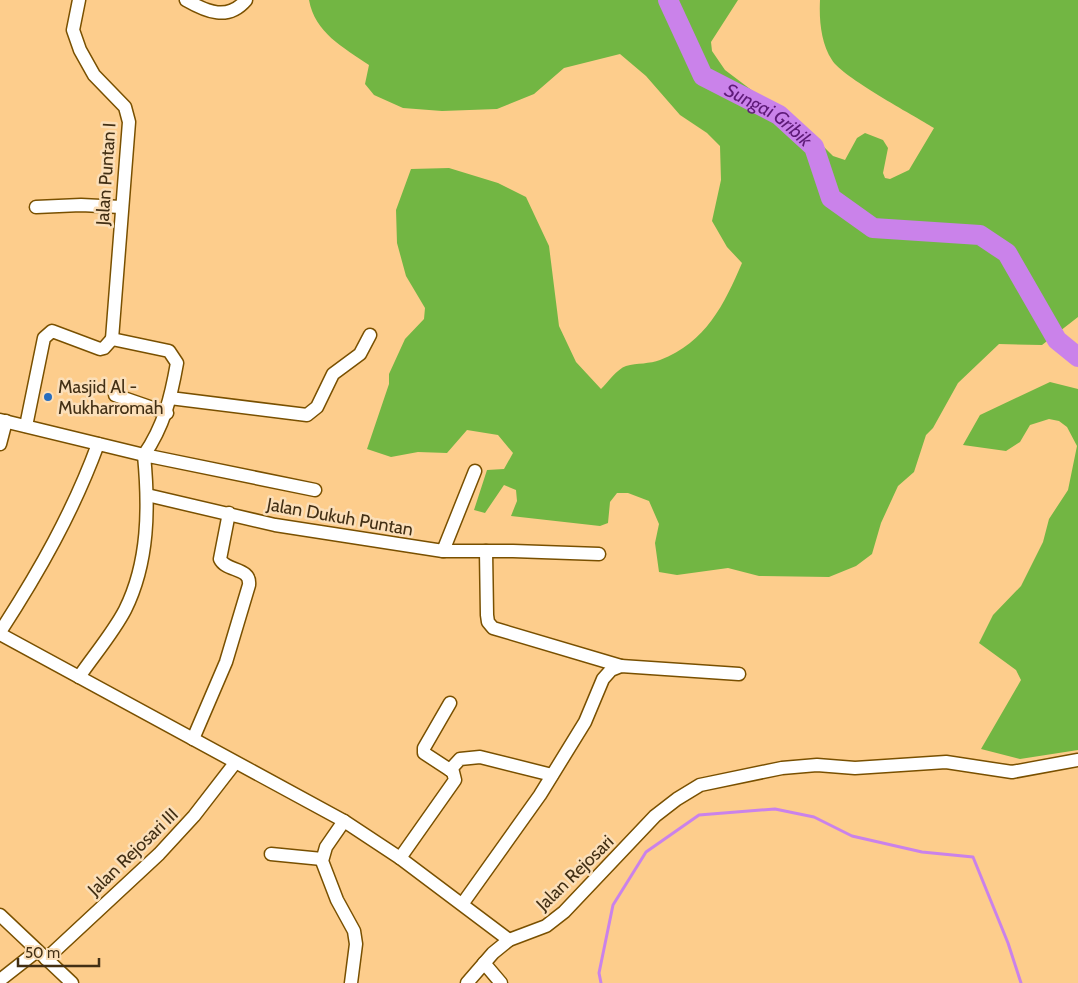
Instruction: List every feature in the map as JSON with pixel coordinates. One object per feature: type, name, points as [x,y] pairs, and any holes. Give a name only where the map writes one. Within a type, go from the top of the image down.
[{"type":"street","name":"Jalan Puntan I","points":[[79,0],[73,30],[80,50],[94,75],[125,107],[129,122],[112,339]]},
{"type":"street","points":[[186,0],[205,4],[212,13],[227,13],[239,8],[246,0]]},
{"type":"street","points":[[36,207],[81,205],[122,208]]},
{"type":"street","points":[[26,426],[44,338],[47,333],[52,331],[100,349],[104,348],[112,339],[160,348],[169,351],[177,363],[167,412],[155,439],[144,455],[148,495],[145,542],[138,579],[124,611],[79,677]]},
{"type":"street","points":[[170,398],[307,415],[317,407],[332,374],[360,354],[370,335]]},
{"type":"street","points":[[115,395],[167,412]]},
{"type":"street","points":[[0,444],[3,421],[144,455],[315,490]]},
{"type":"street","points":[[98,444],[81,490],[61,532],[36,577],[0,633],[344,821],[463,903],[510,940]]},
{"type":"street","points":[[443,552],[475,471]]},
{"type":"street","name":"Jalan Dukuh Puntan","points":[[148,495],[285,527],[443,552],[486,551],[599,554]]},
{"type":"street","points":[[193,738],[226,662],[250,580],[246,574],[226,565],[220,559],[230,513]]},
{"type":"street","points":[[486,551],[487,615],[492,628],[621,666],[739,674]]},
{"type":"street","points":[[463,903],[552,775],[585,722],[603,679],[611,670],[621,666]]},
{"type":"street","points":[[400,858],[455,780],[455,775],[450,770],[427,757],[424,748],[450,703]]},
{"type":"street","points":[[450,770],[460,759],[480,757],[552,775]]},
{"type":"street","name":"Jalan Rejosari","points":[[467,983],[484,963],[510,940],[546,926],[564,912],[655,816],[676,799],[700,786],[782,768],[817,766],[855,768],[946,762],[1012,772],[1078,760]]},
{"type":"street","name":"Jalan Rejosari III","points":[[0,980],[42,955],[159,854],[194,816],[235,763]]},
{"type":"street","points":[[344,821],[326,847],[322,859],[325,872],[337,900],[354,931],[356,944],[350,983]]},
{"type":"street","points":[[271,854],[322,859]]},
{"type":"street","points":[[0,915],[72,983]]},
{"type":"street","points":[[484,963],[501,983]]},
{"type":"green space","points":[[309,0],[738,0],[711,42],[712,51],[725,70],[816,139],[833,156],[845,160],[857,138],[865,133],[883,140],[888,148],[883,173],[885,178],[890,179],[909,170],[934,128],[863,86],[838,67],[828,53],[823,39],[820,23],[820,0],[1078,0],[1078,317],[1042,345],[999,344],[958,383],[933,428],[926,435],[914,472],[898,486],[881,523],[872,554],[856,566],[829,577],[759,576],[728,568],[677,575],[659,572],[655,543],[659,524],[649,501],[628,493],[617,493],[610,502],[608,523],[600,526],[511,516],[517,501],[516,490],[504,485],[485,513],[474,510],[487,470],[504,469],[513,453],[498,435],[467,430],[447,453],[418,452],[391,457],[367,449],[389,384],[389,374],[405,339],[424,319],[425,308],[406,276],[397,243],[396,210],[411,169],[449,168],[498,183],[526,197],[549,246],[559,326],[576,362],[601,389],[616,373],[626,366],[660,360],[690,343],[712,321],[728,293],[742,263],[727,247],[712,221],[721,180],[720,146],[707,133],[680,115],[646,76],[620,54],[564,68],[534,94],[497,109],[442,111],[403,108],[374,95],[365,84],[369,65],[340,45],[324,30],[312,12]]},
{"type":"green space","points":[[1050,382],[1078,389],[1078,750],[1020,759],[981,749],[1021,680],[1016,670],[979,643],[993,615],[1021,586],[1043,542],[1049,519],[1068,490],[1077,446],[1067,427],[1059,421],[1049,419],[1030,425],[1020,442],[1006,451],[963,445],[980,415]]},
{"type":"waterway","name":"Sungai Gribik","points":[[668,0],[703,76],[779,115],[814,147],[831,198],[873,228],[980,235],[1007,253],[1057,340],[1078,357]]},
{"type":"waterway","points":[[601,983],[599,973],[613,905],[646,852],[699,815],[775,809],[814,817],[852,836],[922,852],[973,857],[1008,943],[1021,983]]},
{"type":"place","name":"Masjid Al - Mukharromah","points":[[48,397]]}]
